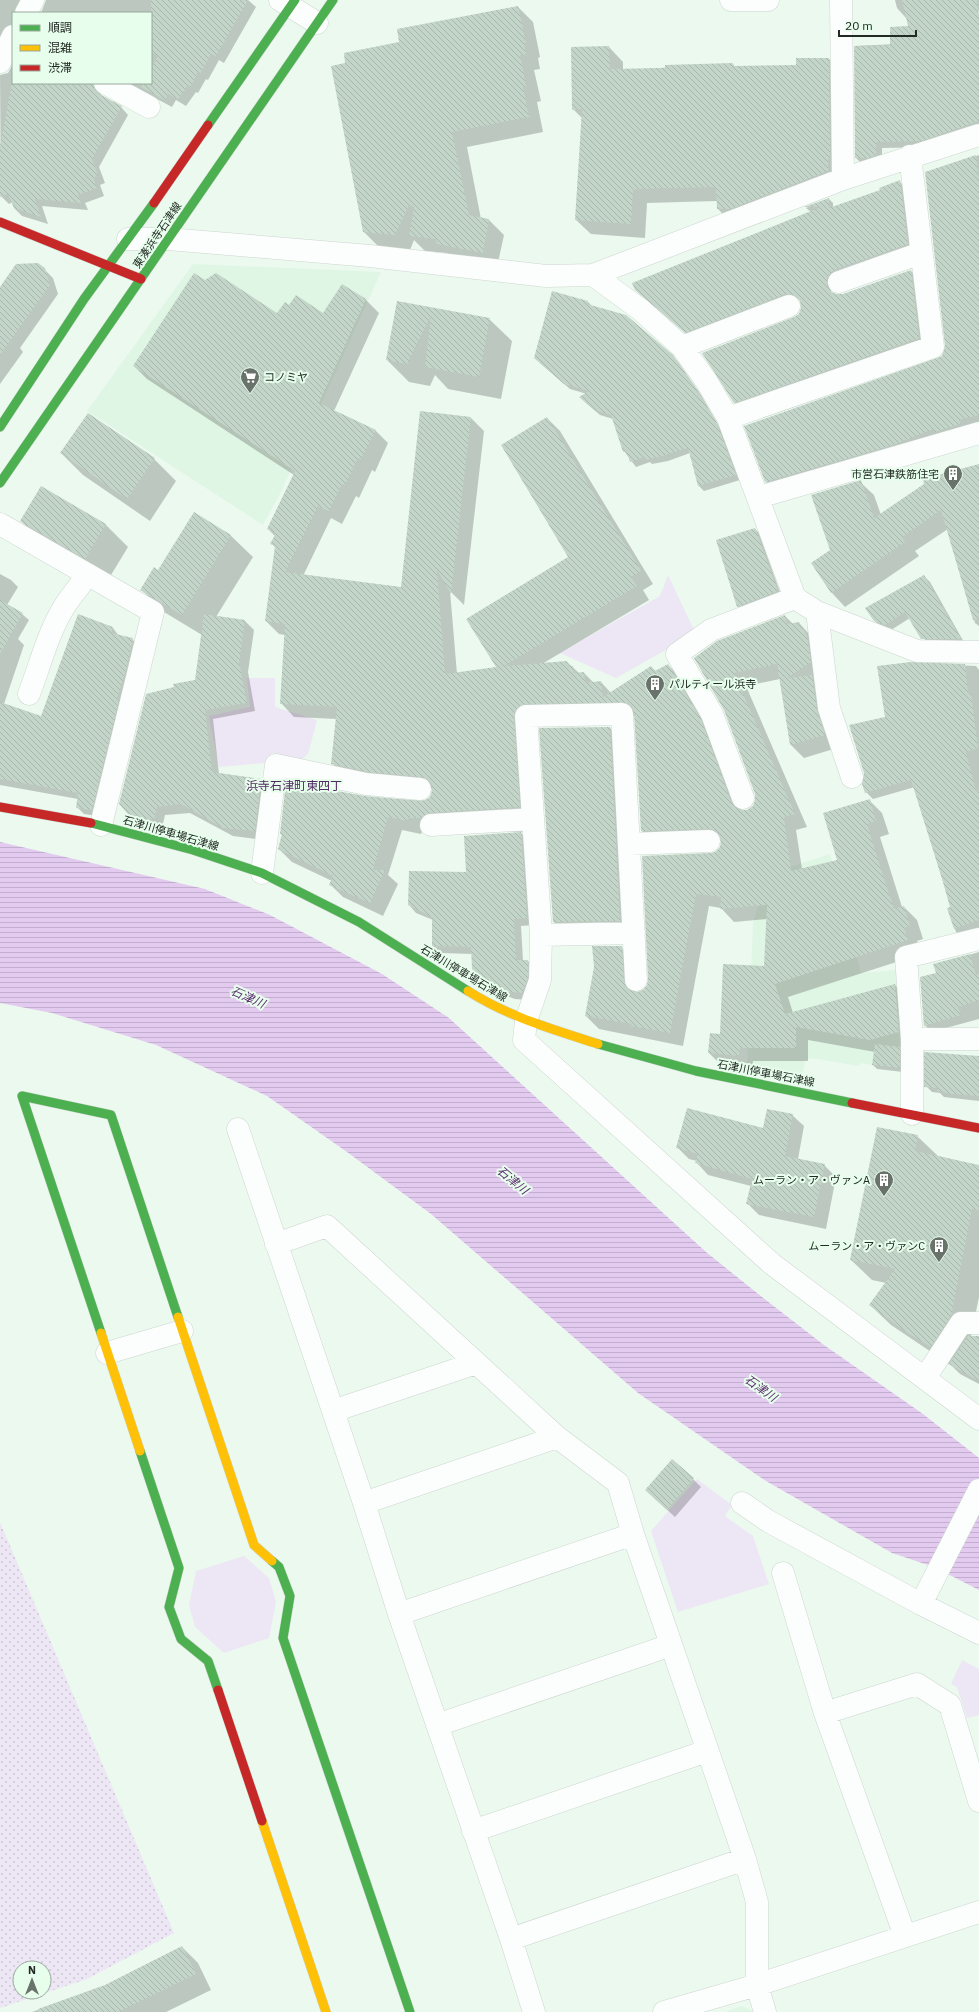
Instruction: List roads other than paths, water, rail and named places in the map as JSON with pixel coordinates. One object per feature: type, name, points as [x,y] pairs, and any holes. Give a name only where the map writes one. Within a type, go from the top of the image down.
[{"type":"street","points":[[27,12],[33,0]]},
{"type":"street","name":"東湊浜寺石津線","points":[[0,483],[333,0]]},
{"type":"street","points":[[731,0],[768,0]]},
{"type":"street","points":[[841,0],[843,180]]},
{"type":"street","points":[[289,2],[317,23]]},
{"type":"street","name":"東湊浜寺石津線","points":[[0,427],[108,265],[128,239],[289,2]]},
{"type":"street","points":[[0,62],[12,38]]},
{"type":"street","points":[[107,84],[149,107]]},
{"type":"street","points":[[128,239],[168,239],[370,256],[546,276],[593,275],[843,180],[910,156],[979,135]]},
{"type":"street","points":[[728,418],[933,347],[910,156]]},
{"type":"street","points":[[0,222],[141,278]]},
{"type":"street","points":[[839,282],[921,253]]},
{"type":"street","points":[[593,275],[641,310],[682,347],[707,382],[728,418],[759,497],[795,598],[817,612],[918,651],[979,652]]},
{"type":"street","points":[[682,347],[789,306]]},
{"type":"street","points":[[759,497],[979,433]]},
{"type":"street","points":[[0,524],[153,612],[100,825]]},
{"type":"street","points":[[29,694],[54,627],[65,606],[80,588],[88,574]]},
{"type":"street","points":[[743,798],[712,714],[677,654],[711,630],[795,598]]},
{"type":"street","points":[[817,612],[829,708],[852,777]]},
{"type":"street","points":[[636,980],[622,714],[526,716],[541,935],[540,980],[526,1021],[524,1040],[772,1264],[979,1418]]},
{"type":"street","points":[[262,873],[276,765],[366,784],[420,789]]},
{"type":"street","name":"石津川停車場石津線","points":[[0,807],[100,825],[193,850],[262,873],[360,922],[472,995],[491,1006],[526,1021],[618,1050],[696,1071],[979,1128]]},
{"type":"street","points":[[431,825],[533,820]]},
{"type":"street","points":[[629,844],[709,841]]},
{"type":"street","points":[[541,935],[634,933]]},
{"type":"street","points":[[912,1114],[912,1039],[906,957],[979,939]]},
{"type":"street","points":[[912,1039],[979,1039]]},
{"type":"street","points":[[326,2012],[208,1661],[181,1639],[169,1607],[179,1568],[22,1096],[111,1115],[254,1545],[278,1568],[290,1596],[283,1638],[410,2012]]},
{"type":"street","points":[[238,1129],[364,1503],[399,1614],[511,1939],[534,2012]]},
{"type":"street","points":[[276,1244],[327,1226],[557,1437],[618,1483],[633,1534],[745,1859],[757,1902],[757,1986],[765,2012]]},
{"type":"street","points":[[925,1378],[961,1323],[979,1323]]},
{"type":"street","points":[[107,1353],[182,1331]]},
{"type":"street","points":[[333,1411],[476,1363]]},
{"type":"street","points":[[364,1503],[557,1437]]},
{"type":"street","points":[[921,1604],[979,1490]]},
{"type":"street","points":[[742,1503],[768,1521],[921,1604],[979,1633]]},
{"type":"street","points":[[399,1614],[633,1534]]},
{"type":"street","points":[[783,1573],[825,1713],[905,1936]]},
{"type":"street","points":[[437,1725],[671,1645]]},
{"type":"street","points":[[825,1713],[917,1684],[950,1705],[979,1801]]},
{"type":"street","points":[[473,1831],[707,1751]]},
{"type":"street","points":[[511,1939],[745,1859]]},
{"type":"street","points":[[664,2012],[757,1986],[979,1912]]},
{"type":"water","name":"石津川","points":[[0,842],[205,889],[270,915],[382,974],[449,1018],[706,1252],[824,1345],[923,1414],[979,1458],[979,1590],[934,1567],[892,1553],[766,1481],[638,1393],[431,1214],[347,1152],[267,1096],[156,1045],[52,1013],[0,1003]]},
{"type":"place","name":"コノミヤ","points":[[250,394]]},
{"type":"place","name":"市営石津鉄筋住宅","points":[[953,491]]},
{"type":"place","name":"パルティール浜寺","points":[[655,701]]},
{"type":"place","name":"ムーラン・ア・ヴァンA","points":[[884,1197]]},
{"type":"place","name":"ムーラン・ア・ヴァンC","points":[[939,1263]]},
{"type":"district","name":"浜寺石津町東四丁","points":[[294,785]]}]
